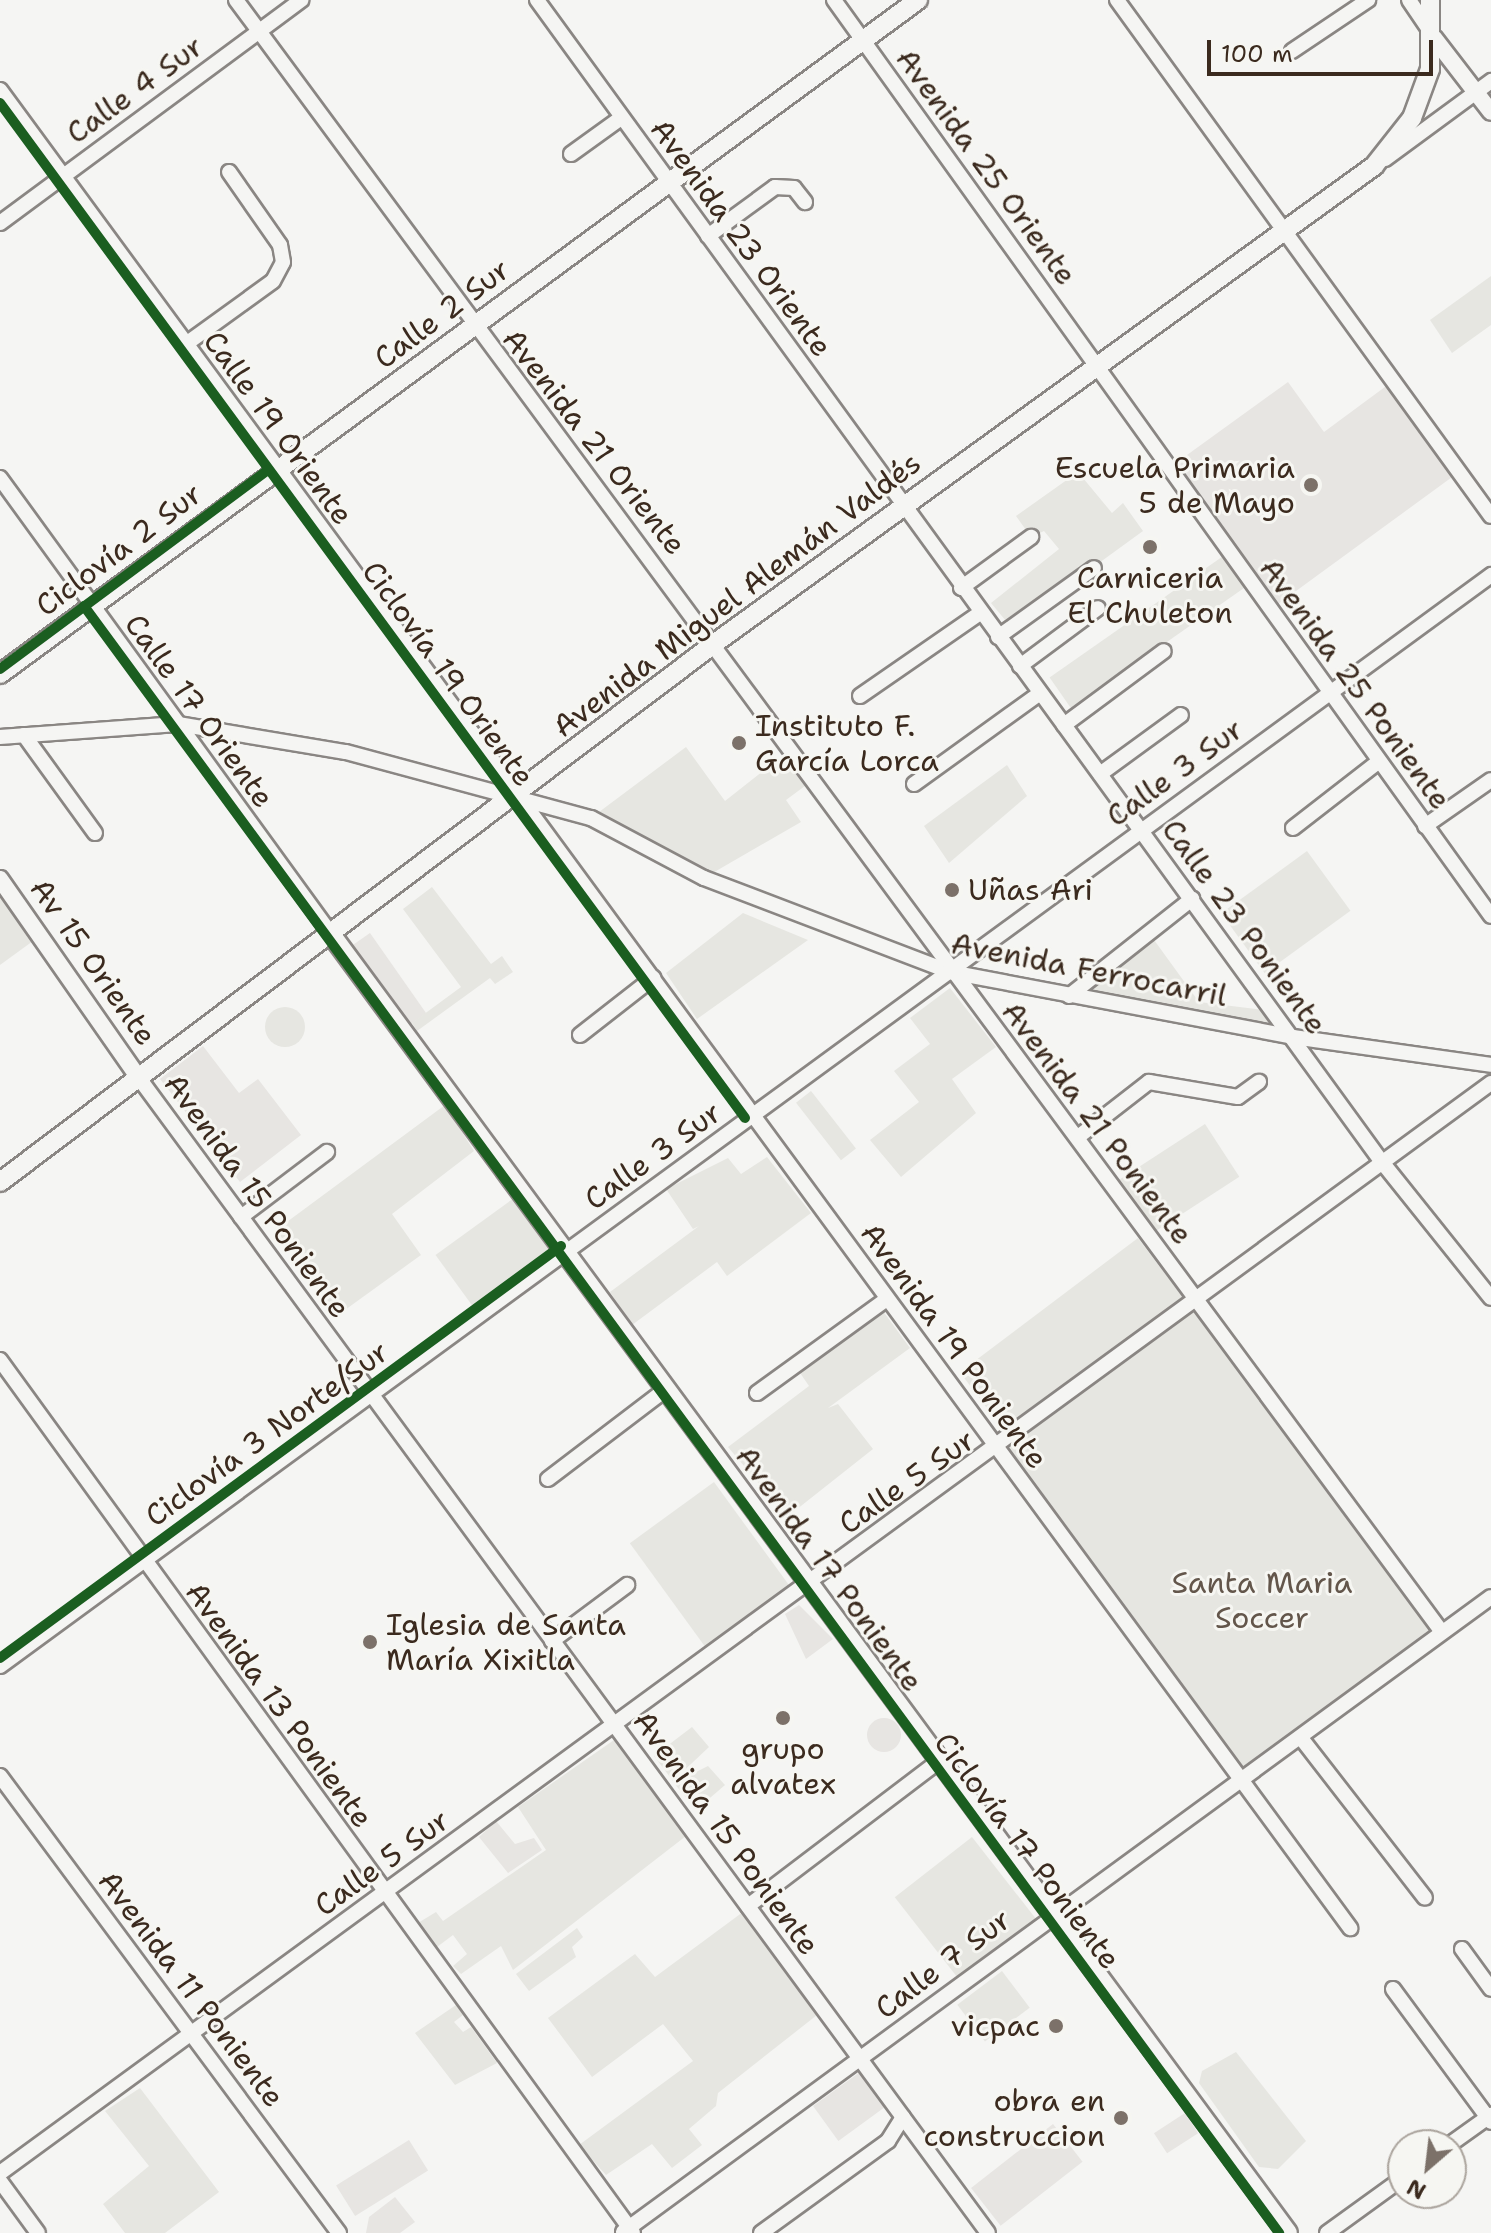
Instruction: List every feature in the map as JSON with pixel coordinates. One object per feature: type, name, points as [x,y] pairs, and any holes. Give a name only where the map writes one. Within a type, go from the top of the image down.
[{"type":"main road","name":"Calle 2 Sur","points":[[0,674],[666,181],[918,0]]},
{"type":"main road","points":[[1374,166],[1412,118],[1434,38],[1430,0]]},
{"type":"main road","name":"Avenida Miguel Alemán Valdés","points":[[0,1182],[715,643],[1374,166]]},
{"type":"main road","name":"Avenida 17 Poniente","points":[[331,934],[1288,2233]]},
{"type":"street","name":"Avenida 21 Oriente","points":[[236,0],[472,327],[715,643]]},
{"type":"street","name":"Calle 4 Sur","points":[[0,223],[301,0]]},
{"type":"street","name":"Avenida 23 Oriente","points":[[537,0],[904,506]]},
{"type":"street","name":"Avenida 25 Oriente","points":[[834,0],[1096,365]]},
{"type":"street","points":[[1117,0],[1491,516]]},
{"type":"street","points":[[1292,51],[1368,0]]},
{"type":"street","points":[[1409,0],[1491,112]]},
{"type":"street","name":"Avenida Miguel Alemán Valdés","points":[[1374,166],[1491,81]]},
{"type":"street","name":"Calle 19 Oriente","points":[[0,90],[518,794]]},
{"type":"street","points":[[571,154],[621,118]]},
{"type":"street","points":[[186,344],[273,281],[283,262],[280,245],[229,172]]},
{"type":"street","points":[[708,236],[775,187],[794,188],[805,202]]},
{"type":"street","name":"Avenida 25 Poniente","points":[[1096,365],[1491,916]]},
{"type":"street","name":"Calle 17 Oriente","points":[[0,478],[331,934]]},
{"type":"street","name":"Calle 23 Poniente","points":[[904,506],[1382,1162],[1491,1298]]},
{"type":"street","points":[[961,588],[1031,537]]},
{"type":"street","points":[[998,637],[1094,568]]},
{"type":"street","name":"Calle 3 Sur","points":[[0,1666],[370,1397],[564,1250],[950,972],[1139,828],[1491,575]]},
{"type":"street","points":[[1020,666],[1098,608]]},
{"type":"street","points":[[860,696],[980,613]]},
{"type":"street","name":"Avenida 21 Poniente","points":[[715,643],[950,972],[1078,1137],[1442,1632]]},
{"type":"street","points":[[1064,725],[1164,651]]},
{"type":"street","points":[[914,784],[1040,693]]},
{"type":"street","points":[[1100,774],[1181,715]]},
{"type":"street","name":"Avenida Ferrocarril","points":[[0,737],[178,724],[346,752],[518,794],[618,830],[704,878],[950,972],[1293,1037],[1491,1065]]},
{"type":"street","points":[[24,735],[95,833]]},
{"type":"street","points":[[1293,828],[1378,762]]},
{"type":"street","points":[[1425,826],[1491,780]]},
{"type":"street","name":"Avenida 19 Poniente","points":[[518,794],[1350,1928]]},
{"type":"street","name":"Av 15 Oriente","points":[[0,879],[139,1078]]},
{"type":"street","points":[[1069,996],[1192,899]]},
{"type":"street","points":[[580,1035],[653,978]]},
{"type":"street","name":"Avenida 15 Poniente","points":[[139,1078],[370,1397],[988,2233]]},
{"type":"street","points":[[1078,1137],[1149,1082],[1238,1097],[1259,1082]]},
{"type":"street","name":"Calle 5 Sur","points":[[0,2173],[809,1583],[1199,1303],[1382,1162],[1491,1083]]},
{"type":"street","points":[[241,1217],[327,1152]]},
{"type":"street","points":[[757,1393],[887,1299]]},
{"type":"street","name":"Avenida 13 Poniente","points":[[0,1360],[628,2231]]},
{"type":"street","points":[[548,1479],[666,1389]]},
{"type":"street","points":[[552,1641],[627,1585]]},
{"type":"street","name":"Calle 7 Sur","points":[[628,2231],[1053,1913],[1301,1738],[1491,1597]]},
{"type":"street","points":[[1301,1738],[1425,1898]]},
{"type":"street","points":[[748,1906],[940,1760]]},
{"type":"street","name":"Avenida 11 Poniente","points":[[0,1776],[339,2233]]},
{"type":"street","points":[[1462,1949],[1491,1989]]},
{"type":"street","points":[[1393,1989],[1490,2118],[1467,2133]]},
{"type":"street","points":[[761,2233],[888,2141],[903,2117]]},
{"type":"street","points":[[888,2141],[916,2135]]},
{"type":"street","points":[[0,2181],[38,2233]]},
{"type":"street","points":[[1327,2233],[1387,2190]]},
{"type":"shaded area","name":"Escuela Primaria 5 de Mayo","points":[[1393,381],[1459,472],[1270,610],[1169,468],[1288,382],[1324,432]]},
{"type":"shaded area","points":[[370,933],[426,1013],[407,1027],[350,947]]},
{"type":"shaded area","points":[[203,1046],[239,1093],[258,1079],[301,1135],[240,1182],[160,1079]]},
{"type":"shaded area","points":[[799,1605],[833,1639],[806,1659],[785,1614]]},
{"type":"shaded area","points":[[884,1718],[896,1723],[901,1735],[896,1747],[884,1752],[872,1747],[867,1735],[872,1723]]},
{"type":"shaded area","points":[[496,1821],[515,1844],[534,1838],[542,1850],[508,1873],[479,1837]]},
{"type":"shaded area","points":[[860,2072],[885,2107],[838,2141],[813,2106]]},
{"type":"shaded area","points":[[1185,2113],[1198,2133],[1167,2153],[1154,2133]]},
{"type":"shaded area","points":[[1053,2124],[1083,2162],[1001,2226],[971,2188]]},
{"type":"shaded area","points":[[409,2140],[428,2171],[355,2216],[336,2186]]},
{"type":"shaded area","points":[[395,2197],[415,2222],[400,2233],[366,2233],[369,2217]]},
{"type":"green space","points":[[1491,276],[1491,325],[1452,353],[1430,320]]},
{"type":"green space","points":[[1078,472],[1112,513],[1123,503],[1143,531],[1011,627],[991,603],[1059,549],[1044,531],[1031,537],[1016,516]]},
{"type":"green space","points":[[1229,552],[1251,583],[1071,709],[1050,678]]},
{"type":"green space","points":[[686,747],[725,801],[791,749],[813,780],[786,800],[801,822],[704,878],[591,818]]},
{"type":"green space","points":[[1007,765],[1027,796],[949,863],[924,826]]},
{"type":"green space","points":[[1307,851],[1350,911],[1265,973],[1221,913]]},
{"type":"green space","points":[[432,887],[491,964],[502,956],[513,972],[495,984],[490,978],[417,1031],[412,1023],[461,987],[403,909]]},
{"type":"green space","points":[[0,895],[33,941],[0,965]]},
{"type":"green space","points":[[743,913],[808,940],[697,1019],[666,973]]},
{"type":"green space","points":[[1149,933],[1199,1002],[1273,1011],[1293,1037],[1069,996]]},
{"type":"green space","points":[[950,988],[996,1047],[952,1079],[976,1113],[901,1177],[870,1140],[919,1102],[894,1071],[930,1044],[910,1018]]},
{"type":"green space","points":[[285,1007],[299,1013],[305,1027],[299,1041],[285,1047],[271,1041],[265,1027],[271,1013]]},
{"type":"green space","points":[[811,1091],[856,1149],[841,1160],[796,1103]]},
{"type":"green space","points":[[445,1105],[474,1151],[392,1214],[421,1255],[338,1315],[276,1230]]},
{"type":"green space","points":[[1205,1124],[1239,1177],[1146,1237],[1112,1184]]},
{"type":"green space","points":[[767,1157],[811,1213],[727,1276],[717,1262],[632,1325],[610,1292],[699,1226],[693,1229],[666,1189],[728,1158],[741,1174]]},
{"type":"green space","points":[[514,1198],[553,1252],[475,1309],[436,1255]]},
{"type":"green space","points":[[1138,1238],[1187,1303],[1009,1438],[960,1372]]},
{"type":"green space","name":"Santa Maria Soccer","points":[[1199,1303],[1439,1634],[1237,1781],[997,1450]]},
{"type":"green space","points":[[880,1307],[910,1348],[828,1408],[838,1404],[873,1449],[787,1517],[728,1447],[809,1386],[796,1367]]},
{"type":"green space","points":[[714,1482],[792,1590],[708,1651],[630,1543]]},
{"type":"green space","points":[[692,1727],[709,1747],[673,1781],[654,1756]]},
{"type":"green space","points":[[614,1740],[686,1836],[513,1970],[501,1946],[461,1974],[453,1966],[467,1954],[453,1935],[437,1947],[418,1923],[436,1912],[443,1921],[546,1850],[518,1807]]},
{"type":"green space","points":[[708,1766],[725,1785],[696,1810],[674,1783]]},
{"type":"green space","points":[[972,1837],[1037,1920],[959,1980],[895,1897]]},
{"type":"green space","points":[[747,1909],[817,2015],[718,2093],[716,2106],[689,2129],[702,2145],[672,2168],[652,2144],[606,2175],[579,2145],[693,2061],[663,2024],[592,2077],[548,2018],[635,1954],[655,1977]]},
{"type":"green space","points":[[577,1928],[583,1937],[572,1947],[576,1957],[529,1991],[516,1974]]},
{"type":"green space","points":[[1002,1971],[1030,2008],[985,2041],[957,2005]]},
{"type":"green space","points":[[456,2005],[463,2015],[454,2022],[463,2032],[471,2027],[497,2063],[455,2085],[415,2033]]},
{"type":"green space","points":[[1236,2052],[1306,2141],[1278,2169],[1259,2167],[1199,2083],[1202,2071]]},
{"type":"green space","points":[[140,2088],[219,2192],[165,2233],[125,2233],[103,2204],[149,2166],[105,2111]]},
{"type":"cycle path","name":"Ciclovía 19 Oriente","points":[[0,103],[745,1118]]},
{"type":"cycle path","name":"Ciclovía 2 Sur","points":[[0,669],[268,470]]},
{"type":"cycle path","name":"Ciclovía 2 Sur","points":[[84,606],[1279,2233]]},
{"type":"cycle path","name":"Ciclovía 3 Norte/Sur","points":[[0,1658],[561,1246]]},
{"type":"place","name":"Escuela Primaria 5 de Mayo","points":[[1311,485]]},
{"type":"place","name":"Carniceria El Chuleton","points":[[1150,547]]},
{"type":"place","name":"Instituto F. García Lorca","points":[[739,743]]},
{"type":"place","name":"Uñas Ari","points":[[952,890]]},
{"type":"place","name":"Iglesia de Santa María Xixitla","points":[[370,1642]]},
{"type":"place","name":"grupo alvatex","points":[[783,1718]]},
{"type":"place","name":"vicpac","points":[[1056,2026]]},
{"type":"place","name":"obra en construccion","points":[[1121,2118]]}]
